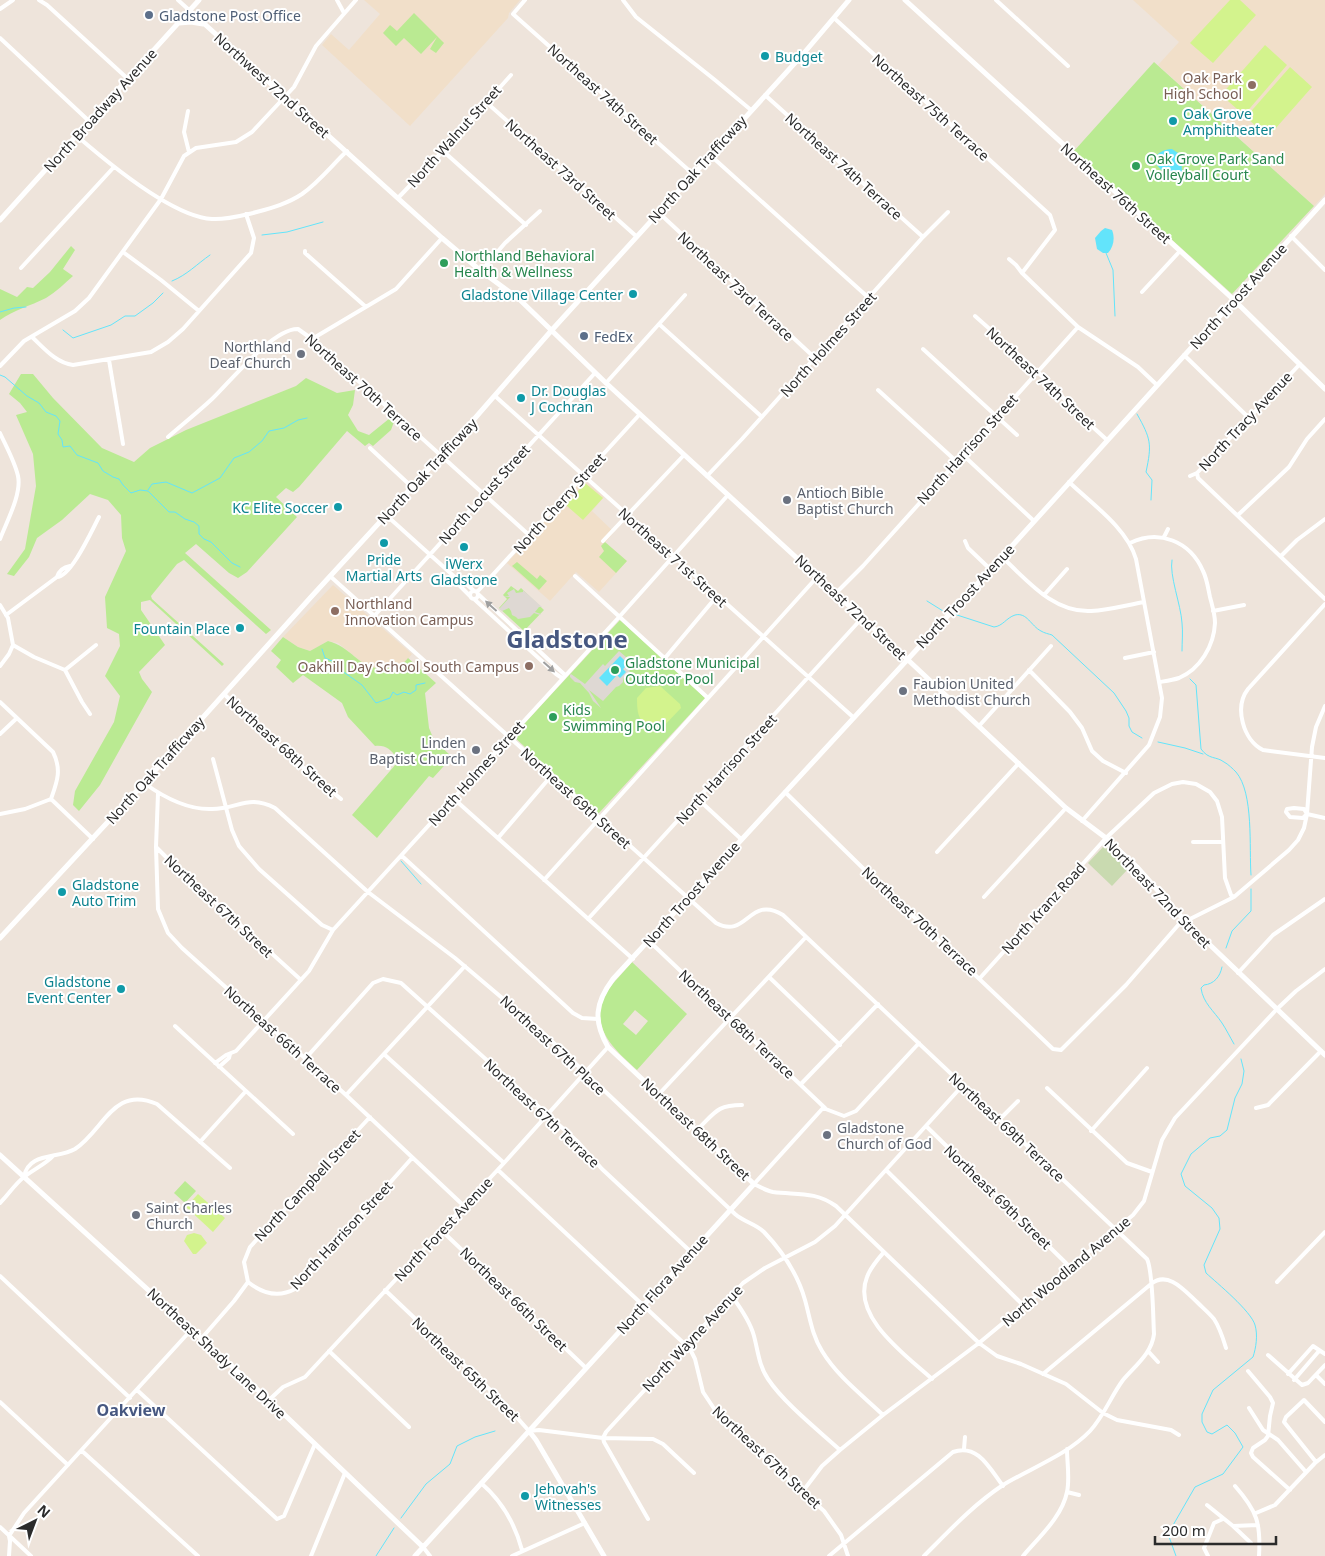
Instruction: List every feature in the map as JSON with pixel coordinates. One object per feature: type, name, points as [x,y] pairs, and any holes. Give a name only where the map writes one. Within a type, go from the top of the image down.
[{"type":"street","points":[[0,9],[13,0]]},
{"type":"street","points":[[39,0],[47,5],[128,79]]},
{"type":"street","name":"Northwest 72nd Street","points":[[178,0],[366,170]]},
{"type":"street","name":"North Broadway Avenue","points":[[0,220],[199,0]]},
{"type":"street","points":[[337,0],[344,13]]},
{"type":"street","points":[[0,366],[17,348],[81,306],[97,289],[161,199],[188,152],[196,148],[236,142],[252,132],[298,82],[316,46],[356,0]]},
{"type":"street","name":"Northeast 74th Street","points":[[525,0],[513,14],[693,174]]},
{"type":"street","points":[[624,0],[636,17],[751,110]]},
{"type":"street","name":"North Oak Trafficway","points":[[0,938],[144,783],[495,396],[551,330],[850,0]]},
{"type":"street","name":"Northeast 76th Street","points":[[905,0],[1234,300],[1325,389]]},
{"type":"street","points":[[996,0],[1068,66]]},
{"type":"street","name":"Northeast 75th Terrace","points":[[834,18],[1050,215],[1055,230],[1022,273]]},
{"type":"street","points":[[178,23],[191,22],[206,25]]},
{"type":"street","points":[[0,38],[90,122]]},
{"type":"street","name":"North Walnut Street","points":[[398,198],[511,75]]},
{"type":"street","name":"Northeast 74th Terrace","points":[[765,95],[923,237]]},
{"type":"street","name":"Northeast 73rd Street","points":[[486,102],[636,236]]},
{"type":"street","points":[[188,111],[184,132],[188,152]]},
{"type":"street","points":[[77,136],[114,167],[161,199],[187,213],[214,220],[279,207],[307,190],[346,152]]},
{"type":"street","points":[[443,151],[526,225]]},
{"type":"street","points":[[710,155],[870,299]]},
{"type":"street","points":[[21,268],[114,167]]},
{"type":"street","name":"Northeast 72nd Street","points":[[366,170],[442,238],[519,299],[595,373],[907,658],[1066,808],[1106,838],[1137,867],[1185,921],[1323,1053]]},
{"type":"street","name":"North Troost Avenue","points":[[598,1019],[598,1010],[605,991],[613,979],[852,717],[1002,557],[1325,200]]},
{"type":"street","points":[[481,270],[540,211]]},
{"type":"street","name":"Northeast 73rd Terrace","points":[[658,212],[815,358]]},
{"type":"street","name":"North Holmes Street","points":[[707,476],[870,299],[923,237],[948,212]]},
{"type":"street","points":[[32,337],[52,356],[65,364],[76,365],[151,352],[160,348],[176,336],[251,253],[254,238],[246,214]]},
{"type":"street","points":[[1291,236],[1325,270]]},
{"type":"street","points":[[312,339],[400,286],[442,238]]},
{"type":"street","points":[[305,251],[366,307]]},
{"type":"street","points":[[1142,292],[1180,251]]},
{"type":"street","points":[[123,252],[199,311]]},
{"type":"street","points":[[1009,259],[1078,327],[1138,367],[1157,385]]},
{"type":"street","points":[[606,383],[685,295]]},
{"type":"street","name":"Northeast 74th Street","points":[[975,316],[1037,372],[1107,440]]},
{"type":"street","points":[[659,324],[762,417]]},
{"type":"street","name":"North Harrison Street","points":[[836,593],[863,566],[1078,327]]},
{"type":"street","name":"Northeast 70th Terrace","points":[[168,437],[212,398],[260,349],[296,329],[312,339],[529,535]]},
{"type":"street","points":[[922,349],[1017,435]]},
{"type":"street","points":[[1184,356],[1249,418]]},
{"type":"street","points":[[109,360],[123,444]]},
{"type":"street","name":"North Tracy Avenue","points":[[1190,476],[1197,473],[1300,364]]},
{"type":"street","name":"North Locust Street","points":[[374,615],[595,373]]},
{"type":"street","points":[[878,390],[956,461]]},
{"type":"street","name":"Northeast 71st Street","points":[[495,396],[852,717]]},
{"type":"street","name":"North Cherry Street","points":[[476,592],[640,414]]},
{"type":"street","points":[[1238,515],[1289,467],[1307,439],[1325,419]]},
{"type":"street","points":[[0,433],[16,470],[19,482],[17,493],[0,539]]},
{"type":"street","points":[[370,448],[412,487]]},
{"type":"street","points":[[604,541],[684,455]]},
{"type":"street","points":[[963,455],[1034,521]]},
{"type":"street","points":[[1197,473],[1198,478],[1325,599]]},
{"type":"street","points":[[1069,482],[1121,530],[1130,543],[1136,559],[1160,682],[1162,704],[1156,731],[1146,750],[1082,821]]},
{"type":"street","name":"North Holmes Street","points":[[217,1065],[236,1051],[301,980],[315,962],[333,930],[728,495]]},
{"type":"street","points":[[386,515],[457,580],[465,583],[476,592],[564,676]]},
{"type":"street","points":[[6,615],[58,577],[62,577],[69,570],[99,517]]},
{"type":"street","points":[[1281,556],[1297,540],[1325,519]]},
{"type":"street","points":[[1164,537],[1168,529]]},
{"type":"street","points":[[1130,543],[1143,538],[1164,537],[1182,546],[1196,560],[1205,576],[1213,611],[1214,631],[1207,652],[1196,666],[1183,676],[1160,682]]},
{"type":"street","points":[[965,541],[968,548],[990,569]]},
{"type":"street","points":[[1002,557],[1044,595],[1060,605],[1082,611],[1144,602]]},
{"type":"street","points":[[1044,595],[1067,569]]},
{"type":"street","name":"Northeast 69th Street","points":[[330,576],[716,923],[730,928],[763,909]]},
{"type":"street","points":[[576,576],[708,698]]},
{"type":"street","points":[[544,880],[818,576]]},
{"type":"street","points":[[457,580],[460,586],[551,669],[564,676]]},
{"type":"street","points":[[472,597],[477,598],[476,592]]},
{"type":"street","points":[[472,597],[470,593],[476,592]]},
{"type":"street","points":[[665,658],[716,596]]},
{"type":"street","points":[[1325,604],[1248,688],[1242,699],[1240,710],[1243,724],[1251,739],[1264,750],[1325,758]]},
{"type":"street","points":[[1213,611],[1244,605]]},
{"type":"street","points":[[0,606],[11,627],[13,645],[0,666]]},
{"type":"street","name":"North Harrison Street","points":[[588,919],[862,618]]},
{"type":"street","points":[[13,645],[34,657],[65,670],[90,714]]},
{"type":"street","points":[[65,670],[96,645]]},
{"type":"street","points":[[979,726],[1051,646]]},
{"type":"street","points":[[1125,658],[1154,652]]},
{"type":"street","points":[[1029,670],[1070,712],[1082,728],[1092,751],[1103,761],[1126,773]]},
{"type":"street","name":"Northeast 68th Street","points":[[224,694],[287,754],[340,798]]},
{"type":"street","points":[[0,702],[53,752],[59,776],[51,799],[26,809],[0,814]]},
{"type":"street","points":[[1185,921],[1234,897],[1293,846],[1302,833],[1307,814],[1310,756],[1316,727],[1325,706]]},
{"type":"street","points":[[0,734],[17,718]]},
{"type":"street","points":[[213,759],[236,838],[247,857],[322,925],[333,930]]},
{"type":"street","points":[[937,852],[1019,763]]},
{"type":"street","points":[[498,838],[552,775]]},
{"type":"street","name":"North Kranz Road","points":[[980,978],[1106,838],[1154,793],[1167,786],[1183,782],[1202,786],[1214,797],[1221,812],[1225,878],[1231,896],[1234,897]]},
{"type":"street","name":"Northeast 67th Place","points":[[144,783],[158,793],[199,808],[217,809],[258,801],[275,808],[368,892],[465,966],[540,1030],[739,1218],[763,1231],[784,1258],[798,1281],[812,1328],[823,1352],[842,1376],[883,1415]]},
{"type":"street","name":"Northeast 70th Terrace","points":[[785,792],[1055,1050],[1061,1050],[1086,1026],[1126,985],[1170,933],[1180,923],[1185,921]]},
{"type":"street","name":"Northeast 67th Street","points":[[158,793],[156,846],[173,864],[301,980]]},
{"type":"street","points":[[453,798],[632,959]]},
{"type":"street","points":[[51,799],[93,838]]},
{"type":"street","points":[[698,799],[741,838]]},
{"type":"street","points":[[984,897],[1066,808]]},
{"type":"street","points":[[1307,814],[1303,818],[1290,817],[1286,812],[1287,809],[1304,809],[1307,814],[1325,818]]},
{"type":"street","points":[[1193,842],[1223,842]]},
{"type":"street","name":"Northeast 66th Terrace","points":[[156,846],[158,909],[168,933],[182,948],[370,1117],[464,1206]]},
{"type":"street","points":[[402,856],[573,1013],[582,1018],[598,1019]]},
{"type":"street","points":[[1238,973],[1273,935],[1325,900]]},
{"type":"street","name":"Northeast 69th Terrace","points":[[763,909],[775,910],[783,915],[1146,1259],[1149,1263],[1154,1334],[1153,1342],[1148,1351]]},
{"type":"street","points":[[659,1094],[806,937]]},
{"type":"street","name":"Northeast 68th Terrace","points":[[650,940],[825,1108]]},
{"type":"street","points":[[346,1095],[465,966]]},
{"type":"street","name":"North Woodland Avenue","points":[[803,1491],[822,1466],[840,1450],[883,1415],[979,1343],[1133,1215],[1144,1201],[1162,1140],[1175,1118],[1277,1009],[1296,991],[1325,969]]},
{"type":"street","points":[[769,977],[840,1045]]},
{"type":"street","name":"Northeast 67th Terrace","points":[[304,1059],[374,983],[383,979],[403,984],[578,1142],[602,1169],[691,1252]]},
{"type":"street","points":[[801,1084],[878,1004]]},
{"type":"street","name":"Northeast 68th Street","points":[[598,1019],[601,1034],[608,1047],[754,1184],[771,1191],[807,1194],[825,1198],[846,1215],[979,1343],[997,1356],[1066,1384],[1103,1413],[1117,1420],[1171,1430],[1179,1434]]},
{"type":"street","points":[[174,1026],[293,1134]]},
{"type":"street","points":[[825,1108],[844,1116],[856,1111],[919,1043]]},
{"type":"street","name":"North Forest Avenue","points":[[269,1400],[283,1386],[305,1377],[498,1170],[608,1047]]},
{"type":"street","points":[[1256,1108],[1268,1104],[1323,1053]]},
{"type":"street","points":[[385,1054],[504,1163]]},
{"type":"street","points":[[1090,1131],[1147,1068]]},
{"type":"street","name":"North Wayne Avenue","points":[[603,1438],[606,1432],[731,1295],[750,1278],[815,1242],[835,1226],[963,1085]]},
{"type":"street","points":[[1046,1088],[1090,1131],[1127,1163],[1152,1172]]},
{"type":"street","points":[[200,1142],[246,1091]]},
{"type":"street","points":[[0,1203],[24,1177],[29,1166],[35,1161],[45,1156],[67,1153],[81,1145],[101,1121],[124,1101],[144,1100],[156,1104],[230,1168]]},
{"type":"street","points":[[999,1120],[1018,1101]]},
{"type":"street","points":[[697,1130],[719,1109],[729,1105],[742,1105]]},
{"type":"street","name":"North Flora Avenue","points":[[415,1556],[691,1252],[825,1108]]},
{"type":"street","name":"North Campbell Street","points":[[248,1282],[244,1262],[250,1247],[370,1117]]},
{"type":"street","name":"Northeast 69th Street","points":[[926,1126],[1071,1268]]},
{"type":"street","name":"Northeast Shady Lane Drive","points":[[0,1155],[269,1400],[423,1547],[430,1556]]},
{"type":"street","name":"North Harrison Street","points":[[248,1282],[257,1289],[269,1294],[284,1293],[295,1288],[412,1158]]},
{"type":"street","name":"Northeast 67th Street","points":[[498,1170],[685,1346],[694,1356],[704,1392],[715,1410],[733,1429],[803,1491],[828,1516],[840,1535],[848,1556]]},
{"type":"street","points":[[886,1170],[1024,1306]]},
{"type":"street","name":"Northeast 66th Street","points":[[441,1230],[586,1368]]},
{"type":"street","points":[[1277,1282],[1325,1232]]},
{"type":"street","points":[[884,1252],[866,1278],[867,1307],[876,1325],[932,1379]]},
{"type":"street","points":[[0,1276],[130,1398]]},
{"type":"street","points":[[1043,1374],[1151,1284],[1160,1279],[1165,1279],[1183,1289],[1213,1318],[1221,1332],[1226,1348]]},
{"type":"street","points":[[201,1339],[248,1282]]},
{"type":"street","name":"Northeast 65th Street","points":[[385,1290],[505,1404],[529,1431],[604,1556]]},
{"type":"street","points":[[731,1295],[752,1330],[757,1354],[768,1379],[780,1394],[840,1450]]},
{"type":"street","points":[[9,1556],[9,1536],[24,1514],[192,1330]]},
{"type":"street","points":[[1288,1374],[1313,1346],[1319,1352],[1325,1354]]},
{"type":"street","points":[[329,1351],[409,1426]]},
{"type":"street","points":[[924,1556],[972,1508],[1003,1486],[1067,1449],[1090,1431],[1122,1381],[1148,1351],[1158,1362]]},
{"type":"street","points":[[1294,1380],[1319,1352]]},
{"type":"street","points":[[1268,1355],[1294,1380],[1304,1386],[1325,1365]]},
{"type":"street","points":[[1248,1371],[1273,1403],[1269,1433],[1265,1440],[1254,1448],[1251,1454],[1255,1460],[1290,1490]]},
{"type":"street","points":[[1316,1375],[1325,1384]]},
{"type":"street","points":[[137,1390],[277,1520],[284,1516],[315,1444]]},
{"type":"street","points":[[1316,1462],[1284,1422],[1286,1417],[1304,1400],[1325,1422]]},
{"type":"street","points":[[0,1402],[68,1465]]},
{"type":"street","points":[[1249,1408],[1263,1430],[1278,1440],[1306,1472]]},
{"type":"street","points":[[529,1431],[539,1430],[603,1438],[655,1440],[663,1444],[694,1473]]},
{"type":"street","points":[[964,1450],[965,1437]]},
{"type":"street","points":[[603,1438],[648,1519]]},
{"type":"street","points":[[1023,1556],[1052,1522],[1063,1504],[1067,1492],[1067,1449]]},
{"type":"street","points":[[829,1556],[951,1453],[964,1450],[972,1451],[982,1459],[1003,1486]]},
{"type":"street","points":[[82,1451],[198,1556]]},
{"type":"street","points":[[1256,1513],[1275,1505],[1325,1455]]},
{"type":"street","points":[[311,1556],[345,1473]]},
{"type":"street","points":[[481,1483],[493,1493],[506,1512],[517,1533],[522,1550]]},
{"type":"street","points":[[1235,1486],[1256,1513],[1259,1556]]},
{"type":"street","points":[[1067,1492],[1080,1495]]},
{"type":"street","points":[[1207,1505],[1234,1526],[1251,1543]]},
{"type":"street","points":[[1208,1556],[1204,1548],[1214,1523],[1223,1518]]},
{"type":"street","points":[[512,1556],[585,1523]]},
{"type":"street","points":[[1234,1526],[1258,1525]]},
{"type":"street","points":[[0,1527],[31,1556]]},
{"type":"shaded area","points":[[364,0],[520,0],[509,13],[508,18],[410,126],[322,45],[331,34],[349,50],[380,14]]},
{"type":"shaded area","name":"Oak Park High School","points":[[1133,0],[1325,0],[1325,194],[1314,206],[1158,65],[1179,42]]},
{"type":"shaded area","points":[[583,479],[604,497],[592,511],[614,532],[605,543],[627,561],[599,592],[576,572],[550,601],[507,563]]},
{"type":"shaded area","name":"Northland Innovation Campus","points":[[333,585],[412,654],[404,664],[384,669],[369,668],[338,643],[328,641],[310,651],[298,647],[283,637]]},
{"type":"shaded area","points":[[514,589],[516,593],[523,592],[523,590],[542,607],[539,607],[535,612],[541,614],[534,613],[530,617],[518,619],[512,615],[509,608],[502,611],[499,609],[510,597],[503,597],[509,596],[507,593]]},
{"type":"shaded area","points":[[619,651],[633,663],[628,669],[630,671],[623,679],[623,682],[603,701],[589,690],[601,708],[593,701],[580,683],[575,682],[570,675],[585,684],[603,664],[605,666]]},
{"type":"green space","points":[[1230,0],[1240,0],[1256,15],[1213,63],[1190,43]]},
{"type":"green space","points":[[414,13],[444,43],[436,53],[430,49],[437,37],[421,54],[404,38],[396,46],[383,33],[390,25],[397,31]]},
{"type":"green space","points":[[1265,45],[1287,65],[1244,115],[1221,95]]},
{"type":"green space","points":[[1154,62],[1314,206],[1232,294],[1074,151]]},
{"type":"green space","points":[[1290,67],[1312,87],[1268,137],[1246,117]]},
{"type":"green space","points":[[71,246],[75,250],[63,269],[73,276],[46,298],[0,320],[0,289],[17,297],[27,287],[33,288],[50,272]]},
{"type":"green space","points":[[21,374],[33,374],[53,398],[102,448],[134,462],[150,448],[186,430],[296,386],[306,378],[337,393],[355,390],[353,405],[348,415],[358,431],[369,435],[390,418],[395,419],[391,430],[373,446],[369,443],[365,446],[347,431],[299,487],[293,492],[286,488],[276,497],[297,517],[247,572],[238,578],[229,573],[196,544],[185,553],[271,630],[266,634],[184,560],[177,564],[151,596],[152,599],[224,664],[222,666],[150,600],[141,602],[141,610],[165,645],[139,672],[152,692],[100,785],[79,811],[73,805],[75,791],[114,722],[120,696],[105,676],[120,646],[119,634],[107,628],[105,597],[126,551],[122,538],[121,515],[108,500],[90,494],[62,520],[37,538],[29,557],[14,576],[7,574],[25,549],[36,486],[33,454],[16,415],[27,412],[9,394]]},
{"type":"green space","points":[[585,483],[603,498],[583,520],[567,504]]},
{"type":"green space","points":[[605,542],[627,561],[616,573],[599,557],[604,551],[601,546]]},
{"type":"green space","points":[[517,562],[537,579],[540,575],[547,581],[539,590],[512,566]]},
{"type":"green space","points":[[511,586],[518,591],[521,588],[544,610],[524,631],[499,608],[507,599],[503,595]]},
{"type":"green space","points":[[620,620],[705,698],[598,814],[513,736]]},
{"type":"green space","points":[[283,637],[298,647],[310,651],[328,641],[337,644],[365,664],[373,667],[392,667],[403,663],[408,658],[436,683],[425,693],[429,728],[434,740],[452,757],[433,778],[429,776],[377,838],[352,815],[396,764],[397,758],[388,748],[375,746],[348,717],[342,703],[303,675],[293,683],[276,667],[281,660],[271,651]]},
{"type":"green space","points":[[660,686],[680,704],[681,708],[660,730],[641,720],[637,698],[646,688]]},
{"type":"green space","points":[[1104,846],[1128,869],[1112,886],[1088,863]]},
{"type":"green space","points":[[632,962],[687,1014],[637,1070],[612,1045],[606,1036],[600,1016],[607,992]],"holes":[[[635,1010],[648,1021],[636,1035],[623,1024]]]},
{"type":"green space","points":[[185,1181],[196,1191],[185,1203],[174,1193]]},
{"type":"green space","points":[[198,1194],[225,1218],[213,1232],[186,1207]]},
{"type":"green space","points":[[194,1233],[201,1235],[207,1243],[196,1254],[193,1254],[184,1241],[187,1235]]},
{"type":"water","points":[[1172,149],[1181,155],[1182,172],[1178,177],[1165,174],[1154,162],[1160,153]]},
{"type":"water","points":[[1105,228],[1112,230],[1113,236],[1113,245],[1108,253],[1103,253],[1097,249],[1095,238]]},
{"type":"water","name":"Gladstone Municipal Outdoor Pool","points":[[620,656],[628,664],[623,669],[626,672],[620,678],[617,675],[607,686],[599,678]]},
{"type":"waterway","points":[[262,235],[287,232],[323,222]]},
{"type":"waterway","points":[[1106,253],[1113,270],[1115,316]]},
{"type":"waterway","points":[[172,281],[187,273],[210,255]]},
{"type":"waterway","points":[[63,330],[73,338],[111,325],[125,316],[135,316],[163,293]]},
{"type":"waterway","points":[[0,312],[26,307]]},
{"type":"waterway","points":[[0,375],[39,403],[46,412],[56,416],[60,421],[58,434],[62,440],[63,447],[70,446],[77,455],[98,463],[103,471],[119,479],[131,493],[140,490],[148,491],[169,512],[175,512],[185,519],[194,522],[199,526],[199,534],[204,539],[211,542],[232,563],[240,567]]},
{"type":"waterway","points":[[1137,414],[1149,442],[1146,472],[1152,480],[1151,500]]},
{"type":"waterway","points":[[148,490],[152,484],[166,482],[192,493],[220,478],[234,458],[249,452],[262,441],[269,431],[284,428],[298,420],[307,418]]},
{"type":"waterway","points":[[1172,560],[1172,574],[1182,623],[1182,651]]},
{"type":"waterway","points":[[927,601],[943,611]]},
{"type":"waterway","points":[[954,614],[994,627],[1015,615],[1026,617],[1038,629],[1052,635],[1114,693],[1126,711],[1132,732],[1142,738]]},
{"type":"waterway","points":[[322,649],[325,658],[332,661],[335,666],[362,685],[376,703],[390,698],[393,692],[397,695],[404,692],[410,694],[416,690],[416,685],[425,683]]},
{"type":"waterway","points":[[1190,679],[1196,685],[1201,749],[1207,755],[1221,760],[1235,771],[1242,781],[1246,793],[1250,821],[1251,875]]},
{"type":"waterway","points":[[1158,742],[1203,754]]},
{"type":"waterway","points":[[401,861],[421,884]]},
{"type":"waterway","points":[[1226,948],[1232,931],[1251,911],[1251,889]]},
{"type":"waterway","points":[[1222,967],[1216,979],[1201,988],[1206,1003],[1222,1023],[1234,1044]]},
{"type":"waterway","points":[[1176,1556],[1168,1534],[1195,1487],[1223,1474],[1243,1447],[1235,1433],[1227,1425],[1212,1434],[1207,1432],[1202,1422],[1202,1414],[1213,1390],[1253,1357],[1256,1329],[1247,1312],[1206,1273],[1204,1265],[1220,1229],[1219,1218],[1212,1208],[1185,1186],[1181,1174],[1191,1154],[1210,1138],[1220,1136],[1227,1130],[1235,1098],[1242,1084],[1244,1071],[1241,1059]]},
{"type":"waterway","points":[[401,1518],[426,1484],[450,1464],[457,1446],[475,1437],[495,1431]]},
{"type":"waterway","points":[[376,1556],[394,1528]]},
{"type":"place","name":"Gladstone Post Office","points":[[149,15]]},
{"type":"place","name":"Budget","points":[[765,56]]},
{"type":"place","name":"Oak Park High School","points":[[1252,85]]},
{"type":"place","name":"Oak Grove Amphitheater","points":[[1173,121]]},
{"type":"place","name":"Oak Grove Park Sand Volleyball Court","points":[[1136,166]]},
{"type":"place","name":"Northland Behavioral Health & Wellness","points":[[444,263]]},
{"type":"place","name":"Gladstone Village Center","points":[[633,294]]},
{"type":"place","name":"FedEx","points":[[584,336]]},
{"type":"place","name":"Northland Deaf Church","points":[[301,354]]},
{"type":"place","name":"Dr. Douglas J Cochran","points":[[521,398]]},
{"type":"place","name":"Antioch Bible Baptist Church","points":[[787,500]]},
{"type":"place","name":"KC Elite Soccer","points":[[338,507]]},
{"type":"place","name":"Pride Martial Arts","points":[[384,543]]},
{"type":"place","name":"iWerx Gladstone","points":[[464,547]]},
{"type":"place","name":"Northland Innovation Campus","points":[[335,611]]},
{"type":"place","name":"Fountain Place","points":[[240,628]]},
{"type":"place","name":"Oakhill Day School South Campus","points":[[529,666]]},
{"type":"place","name":"Gladstone Municipal Outdoor Pool","points":[[615,670]]},
{"type":"place","name":"Faubion United Methodist Church","points":[[903,691]]},
{"type":"place","name":"Kids Swimming Pool","points":[[553,717]]},
{"type":"place","name":"Linden Baptist Church","points":[[476,750]]},
{"type":"place","name":"Gladstone Auto Trim","points":[[62,892]]},
{"type":"place","name":"Gladstone Event Center","points":[[121,989]]},
{"type":"place","name":"Gladstone Church of God","points":[[827,1135]]},
{"type":"place","name":"Saint Charles Church","points":[[136,1215]]},
{"type":"place","name":"Jehovah's Witnesses","points":[[525,1496]]},
{"type":"district","name":"Gladstone","points":[[567,638]]},
{"type":"district","name":"Oakview","points":[[131,1410]]}]
